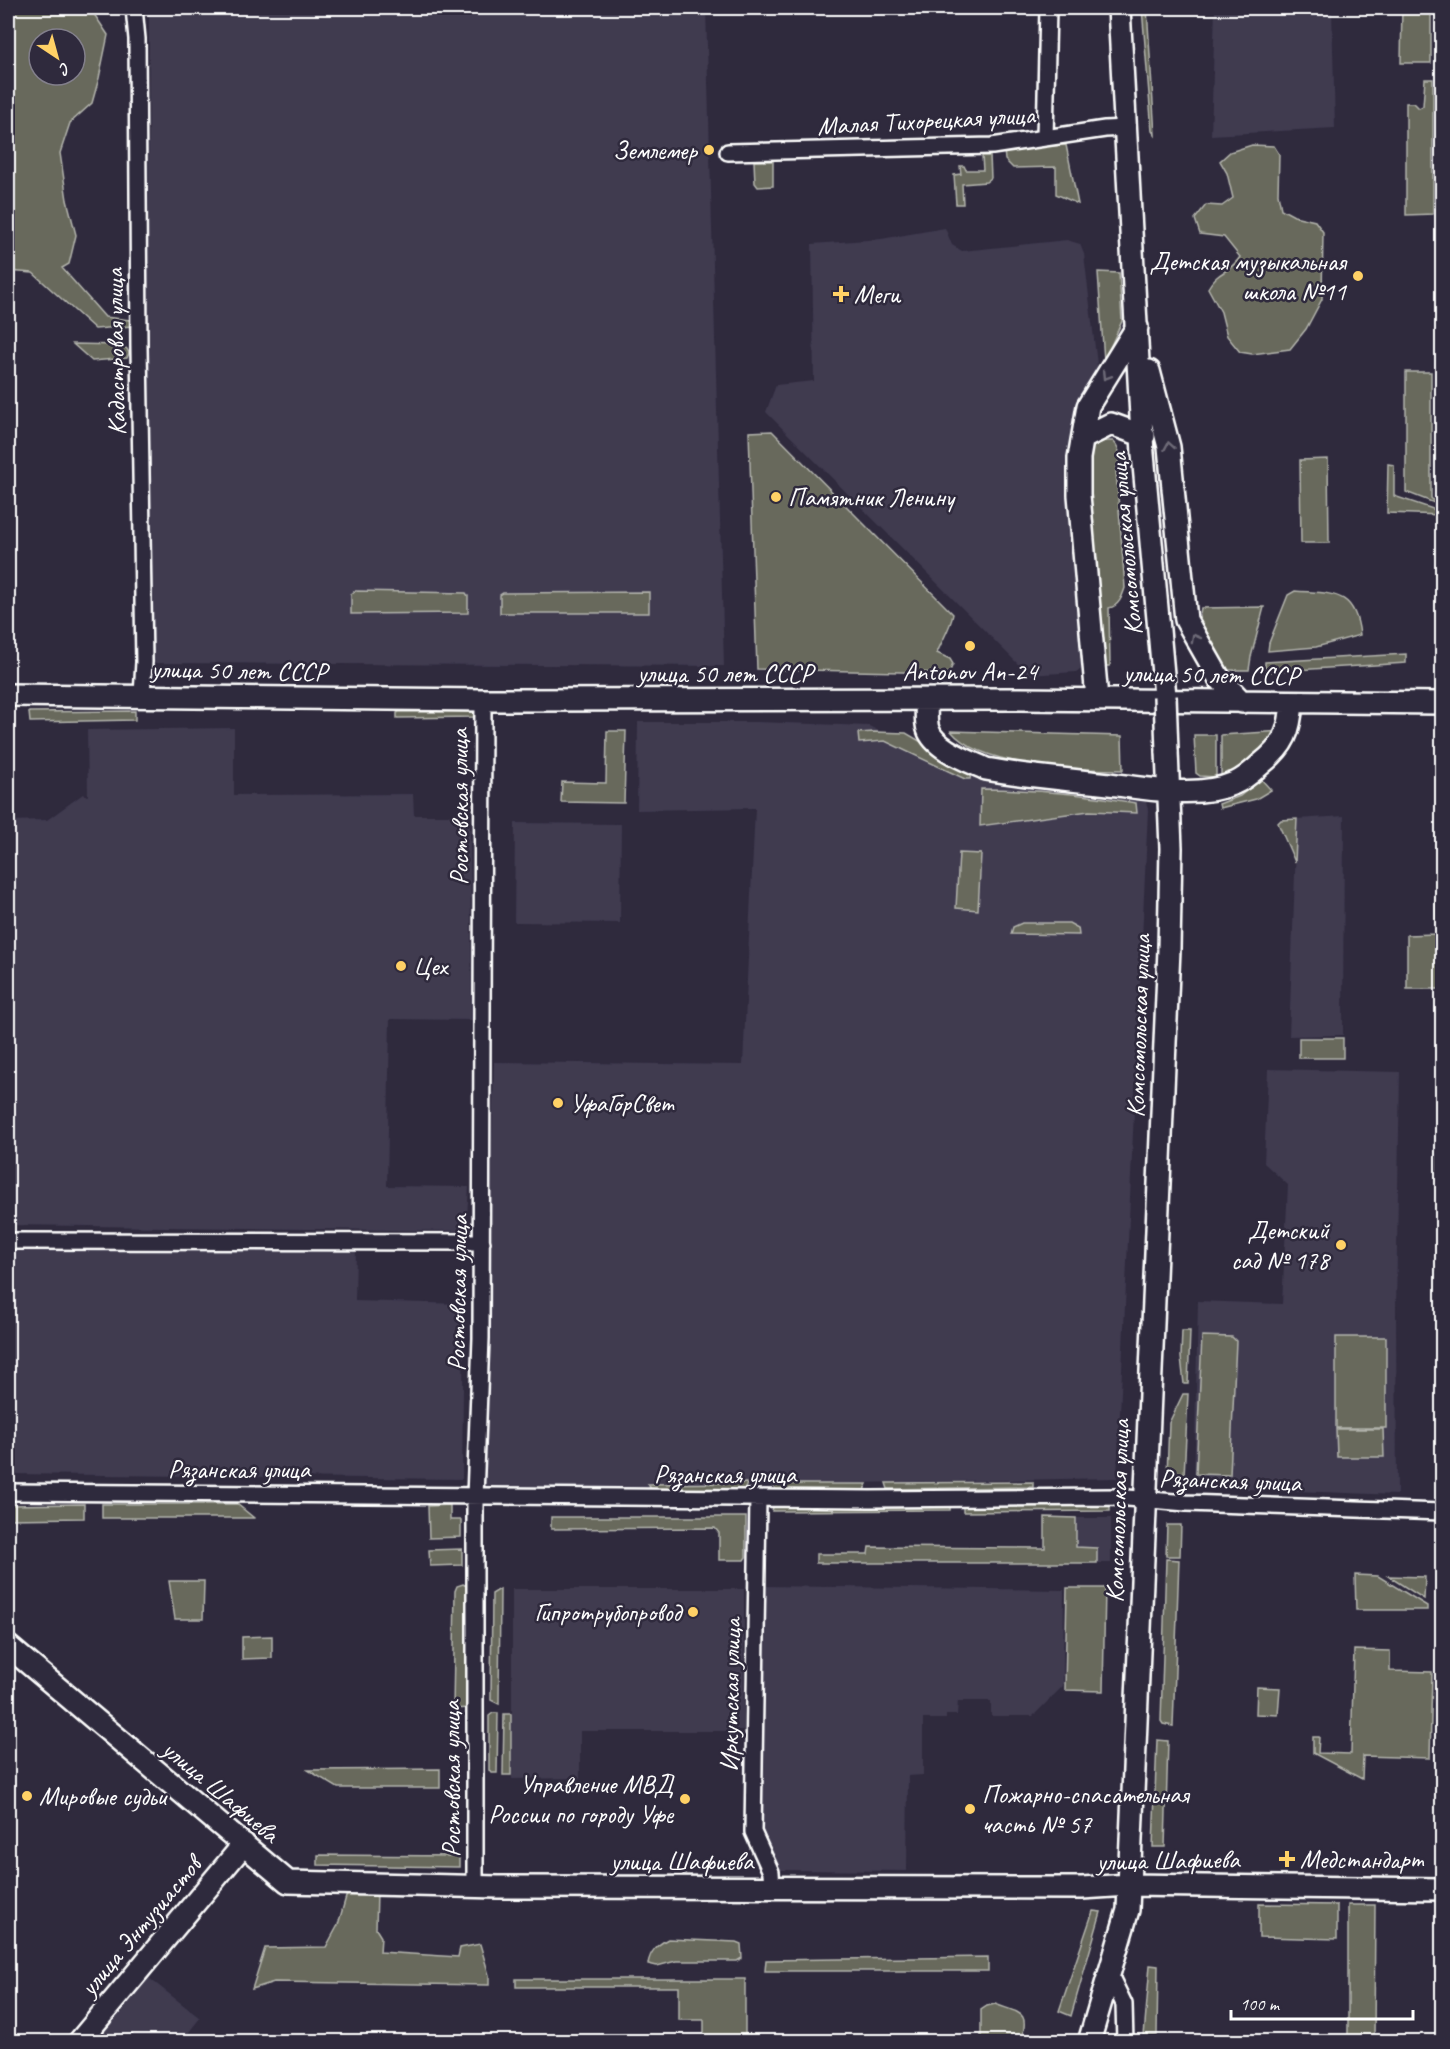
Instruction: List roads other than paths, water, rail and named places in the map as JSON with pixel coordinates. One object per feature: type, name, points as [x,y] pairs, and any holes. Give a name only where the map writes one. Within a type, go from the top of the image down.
[{"type":"main road","name":"Комсомольская улица","points":[[1089,2042],[1128,1910],[1169,949],[1171,848],[1165,696],[1144,445],[1119,8]]},
{"type":"main road","points":[[1097,699],[1079,495],[1079,458],[1088,406],[1137,327]]},
{"type":"main road","points":[[1137,327],[1169,447],[1186,620],[1220,678],[1242,702]]},
{"type":"main road","points":[[1083,438],[1112,424],[1144,445]]},
{"type":"main road","name":"улица 50 лет СССР","points":[[8,695],[483,700],[1097,699],[1443,703]]},
{"type":"main road","points":[[926,700],[928,730],[937,743],[960,758],[986,769],[1168,790],[1218,789],[1237,782],[1252,772],[1287,736],[1292,702]]},
{"type":"main road","name":"улица Шафиева","points":[[8,1646],[288,1882],[475,1887],[1082,1888],[1128,1885],[1443,1889]]},
{"type":"main road","name":"улица Энтузиастов","points":[[79,2042],[244,1844]]},
{"type":"street","name":"Кадастровая улица","points":[[134,8],[137,50],[144,662],[142,695]]},
{"type":"street","points":[[1045,138],[1048,8]]},
{"type":"street","name":"Малая Тихорецкая улица","points":[[728,152],[992,146],[1105,129],[1126,128]]},
{"type":"street","name":"Ростовская улица","points":[[475,1887],[475,1497],[482,1242],[483,700]]},
{"type":"street","points":[[8,1241],[482,1242]]},
{"type":"street","name":"Рязанская улица","points":[[8,1492],[758,1499],[1116,1497],[1443,1512]]},
{"type":"street","name":"Иркутская улица","points":[[758,1499],[753,1832],[771,1872],[772,1888]]},
{"type":"street","points":[[1109,1973],[1124,2004],[1125,2042]]},
{"type":"place","name":"Землемер","points":[[709,150]]},
{"type":"place","name":"Детская музыкальная школа №11","points":[[1358,276]]},
{"type":"place","name":"Меги","points":[[841,294]]},
{"type":"place","name":"Памятник Ленину","points":[[776,497]]},
{"type":"place","name":"Antonov An-24","points":[[970,646]]},
{"type":"place","name":"Цех","points":[[401,966]]},
{"type":"place","name":"УфаГорСвет","points":[[558,1103]]},
{"type":"place","name":"Детский сад № 178","points":[[1341,1245]]},
{"type":"place","name":"Гипротрубопровод","points":[[693,1612]]},
{"type":"place","name":"Мировые судьи","points":[[27,1796]]},
{"type":"place","name":"Управление МВД России по городу Уфе","points":[[685,1799]]},
{"type":"place","name":"Пожарно-спасательная часть № 57","points":[[970,1809]]},
{"type":"place","name":"Медстандарт","points":[[1287,1859]]}]
